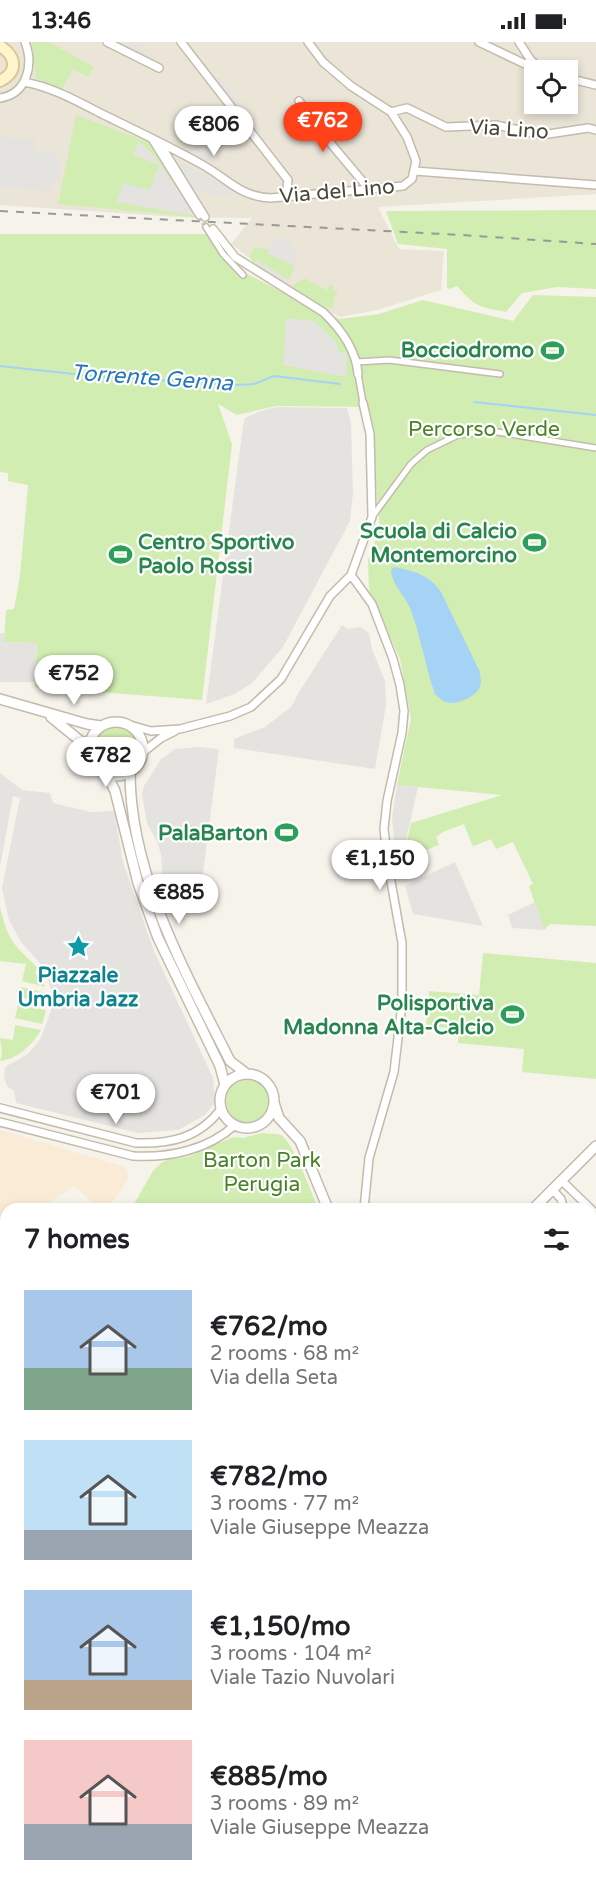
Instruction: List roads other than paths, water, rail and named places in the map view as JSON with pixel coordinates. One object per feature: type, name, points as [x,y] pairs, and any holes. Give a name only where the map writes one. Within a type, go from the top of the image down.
[{"type":"main road","points":[[0,46],[12,59],[14,68],[9,76],[0,81]]},
{"type":"street","points":[[0,98],[16,92],[24,82],[30,65],[26,42]]},
{"type":"street","points":[[107,42],[159,68]]},
{"type":"street","points":[[181,42],[288,180],[286,196]]},
{"type":"street","name":"Via del Lino","points":[[159,142],[210,169],[238,189],[256,197],[403,186],[412,179],[416,161],[407,137],[391,112],[351,86],[323,62],[308,42]]},
{"type":"street","points":[[479,42],[529,66],[530,59],[519,42]]},
{"type":"street","points":[[578,81],[596,85]]},
{"type":"street","points":[[24,82],[51,89],[159,142],[202,217]]},
{"type":"street","points":[[299,101],[369,189]]},
{"type":"street","name":"Via Lino","points":[[391,112],[407,108],[446,127],[496,125],[542,135],[588,128],[596,130]]},
{"type":"street","points":[[150,137],[202,217]]},
{"type":"street","points":[[415,171],[596,185]]},
{"type":"street","points":[[209,228],[223,254],[243,275]]},
{"type":"street","points":[[209,228],[243,263],[323,312],[333,322],[354,353],[370,434],[372,517]]},
{"type":"street","points":[[357,362],[389,360],[500,374]]},
{"type":"street","points":[[0,699],[87,724],[101,726],[115,722],[151,731],[180,729],[230,716],[251,706],[281,679],[330,596],[351,575],[372,517],[411,464],[427,450],[458,435],[491,431],[596,448]]},
{"type":"street","points":[[351,575],[372,604],[393,659],[404,711],[402,733],[387,801],[384,830],[402,943],[402,1004],[394,1072],[369,1158],[365,1203]]},
{"type":"street","points":[[41,710],[89,748]]},
{"type":"street","points":[[102,771],[116,776],[130,772],[140,760],[142,753],[140,737],[130,725]]},
{"type":"street","points":[[101,726],[91,740],[89,748],[91,757],[115,791],[136,876],[158,938],[183,994],[220,1066],[225,1085]]},
{"type":"street","points":[[142,753],[161,738],[180,729]]},
{"type":"street","points":[[130,772],[134,823],[160,913],[177,957],[230,1061],[247,1074],[264,1079],[270,1086],[279,1118],[300,1141],[325,1203]]},
{"type":"street","points":[[247,1074],[239,1075],[225,1085],[221,1109],[224,1116],[235,1125],[249,1128],[262,1124],[286,1128]]},
{"type":"street","points":[[262,1124],[273,1111],[274,1103]]},
{"type":"street","points":[[0,1108],[136,1143],[152,1144],[177,1140],[202,1129],[221,1109]]},
{"type":"street","points":[[0,1122],[133,1156],[148,1157],[193,1149],[227,1132],[235,1125]]},
{"type":"street","points":[[539,1203],[596,1146]]},
{"type":"street","points":[[561,1180],[585,1203]]},
{"type":"street","points":[[552,1190],[562,1203]]},
{"type":"water","points":[[394,567],[421,575],[432,581],[441,592],[480,672],[479,689],[469,698],[449,703],[435,694],[410,608],[392,575],[391,570]]},
{"type":"waterway","name":"Torrente Genna","points":[[0,366],[92,376],[238,385],[254,384],[274,376],[340,384]]},
{"type":"waterway","name":"Torrente Genna","points":[[474,402],[596,415]]},
{"type":"tunnel","points":[[199,216],[206,227]]},
{"type":"railway","points":[[0,211],[596,244]]},
{"type":"place","name":"Bocciodromo","points":[[552,350]]},
{"type":"place","name":"Scuola di Calcio Montemorcino","points":[[535,543]]},
{"type":"place","name":"Centro Sportivo Paolo Rossi","points":[[120,554]]},
{"type":"place","name":"PalaBarton","points":[[286,833]]},
{"type":"place","name":"Piazzale Umbria Jazz","points":[[78,947]]},
{"type":"place","name":"Polisportiva Madonna Alta-Calcio","points":[[512,1015]]},
{"type":"park label","name":"Percorso Verde","points":[[484,429]]},
{"type":"park label","name":"Barton Park Perugia","points":[[262,1172]]}]
